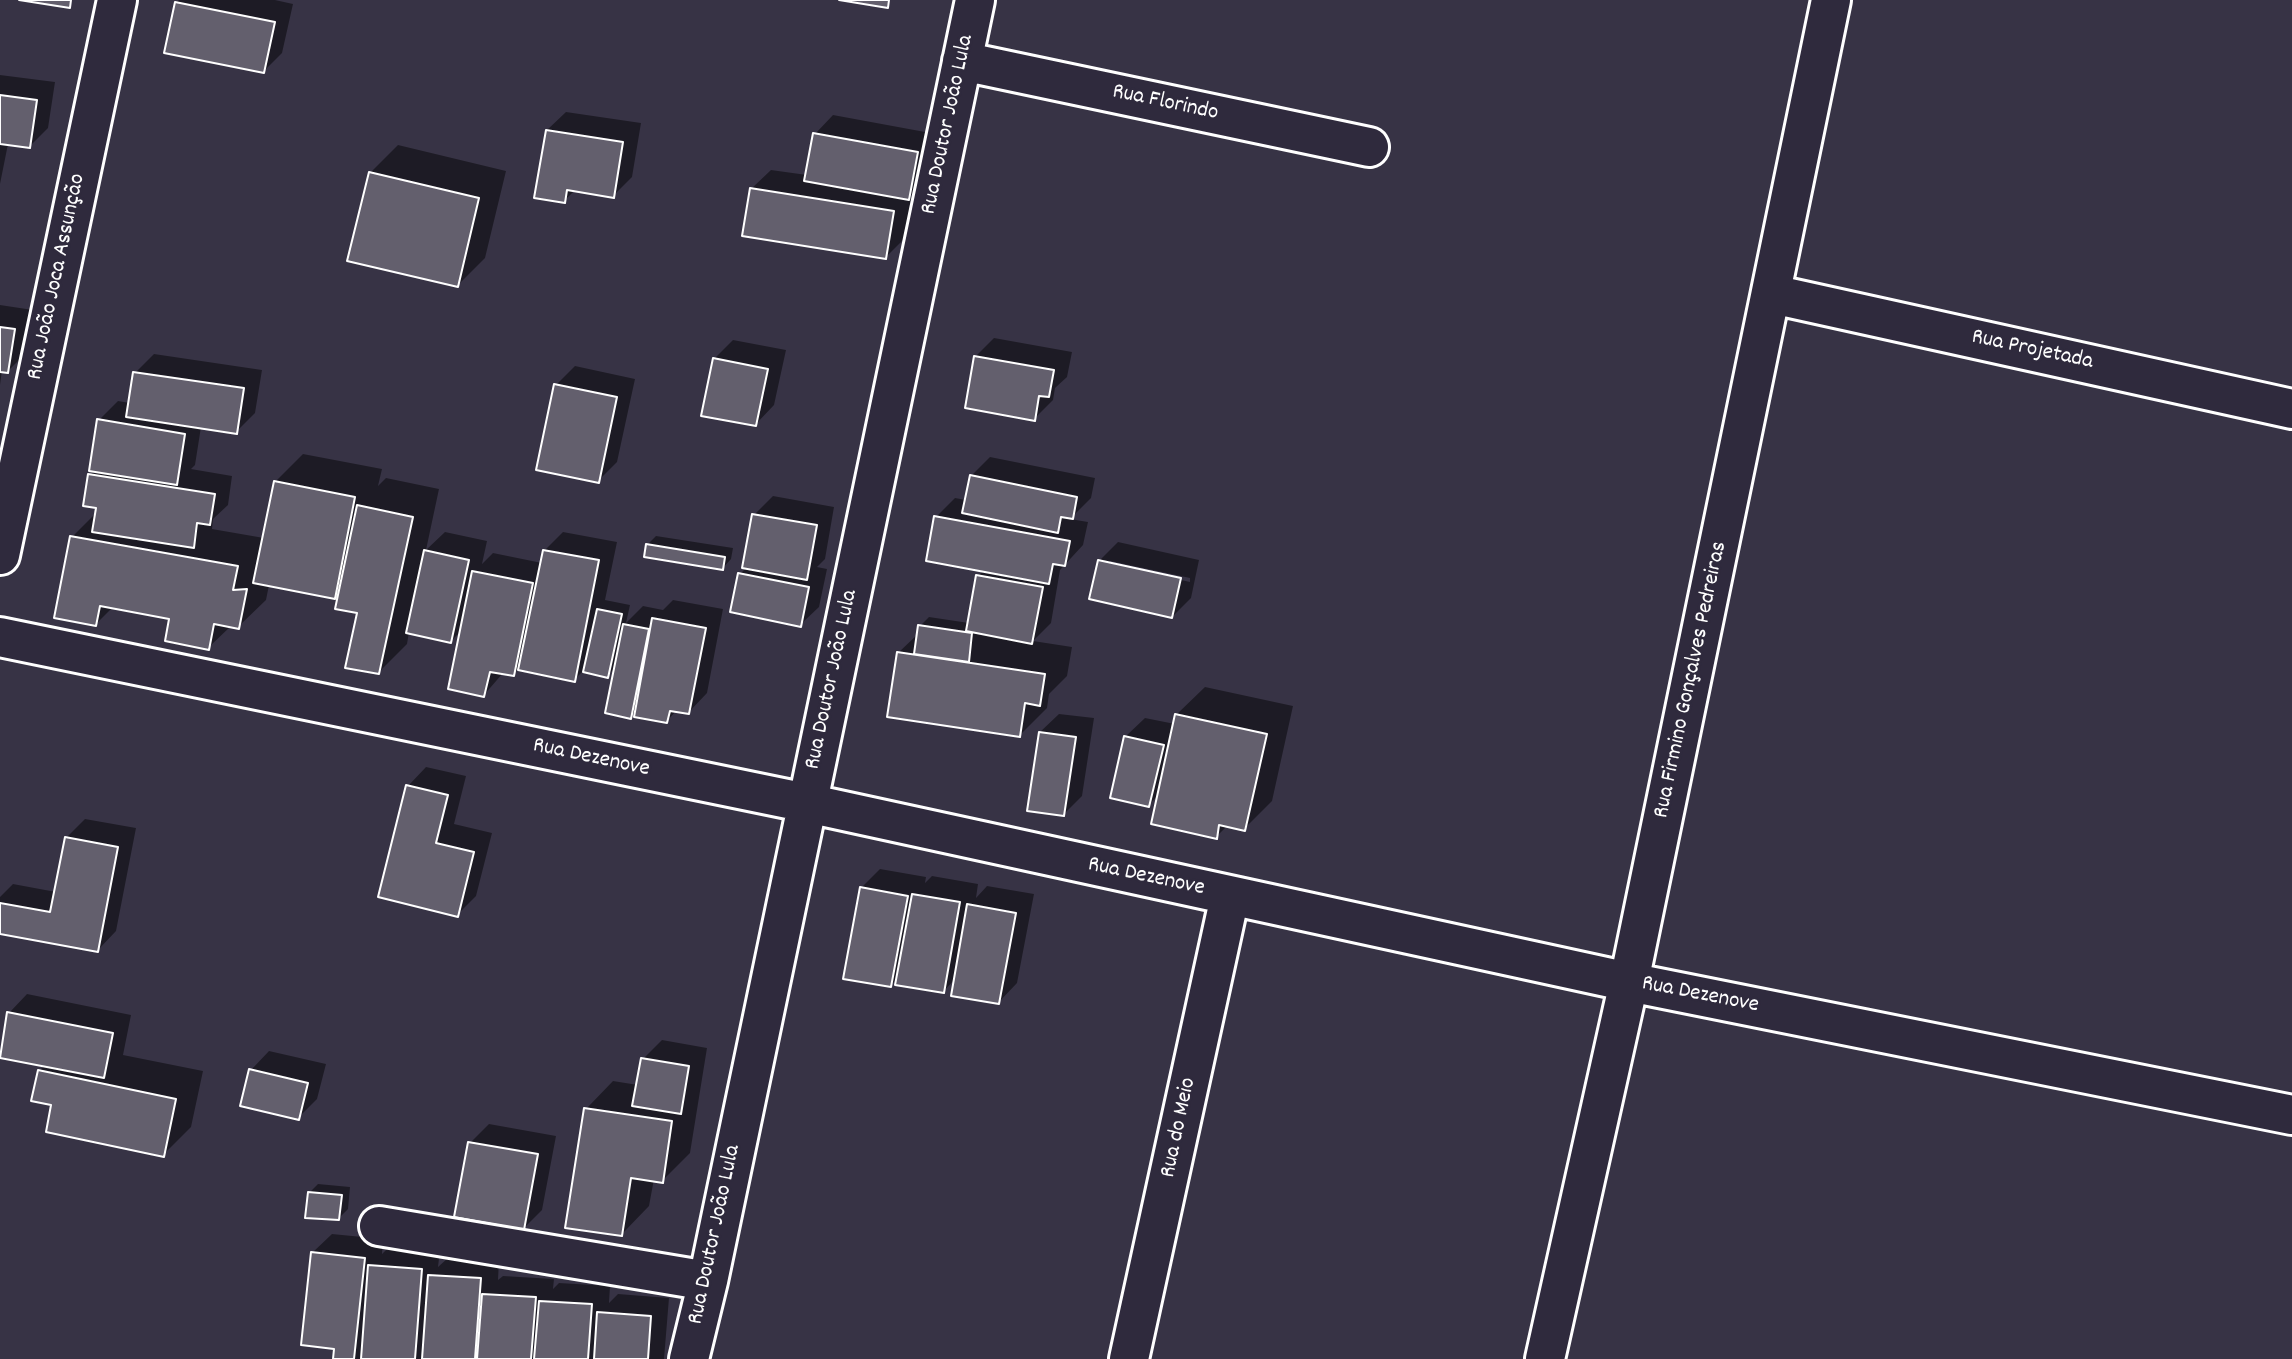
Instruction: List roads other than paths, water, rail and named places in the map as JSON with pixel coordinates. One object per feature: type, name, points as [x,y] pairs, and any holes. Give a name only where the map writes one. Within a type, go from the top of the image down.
[{"type":"street","name":"Rua João Joca Assunção","points":[[0,555],[117,0]]},
{"type":"street","name":"Rua Doutor João Lula","points":[[689,1359],[708,1282],[975,0]]},
{"type":"street","name":"Rua Firmino Gonçalves Pedreiras","points":[[1545,1359],[1629,982],[1832,0]]},
{"type":"street","name":"Rua Florindo","points":[[962,61],[1369,147]]},
{"type":"street","name":"Rua Projetada","points":[[1772,294],[2292,409]]},
{"type":"street","name":"Rua Dezenove","points":[[0,638],[807,803],[1629,982],[2292,1115]]},
{"type":"street","name":"Rua do Meio","points":[[1129,1359],[1230,896]]},
{"type":"street","points":[[379,1226],[708,1282]]}]
